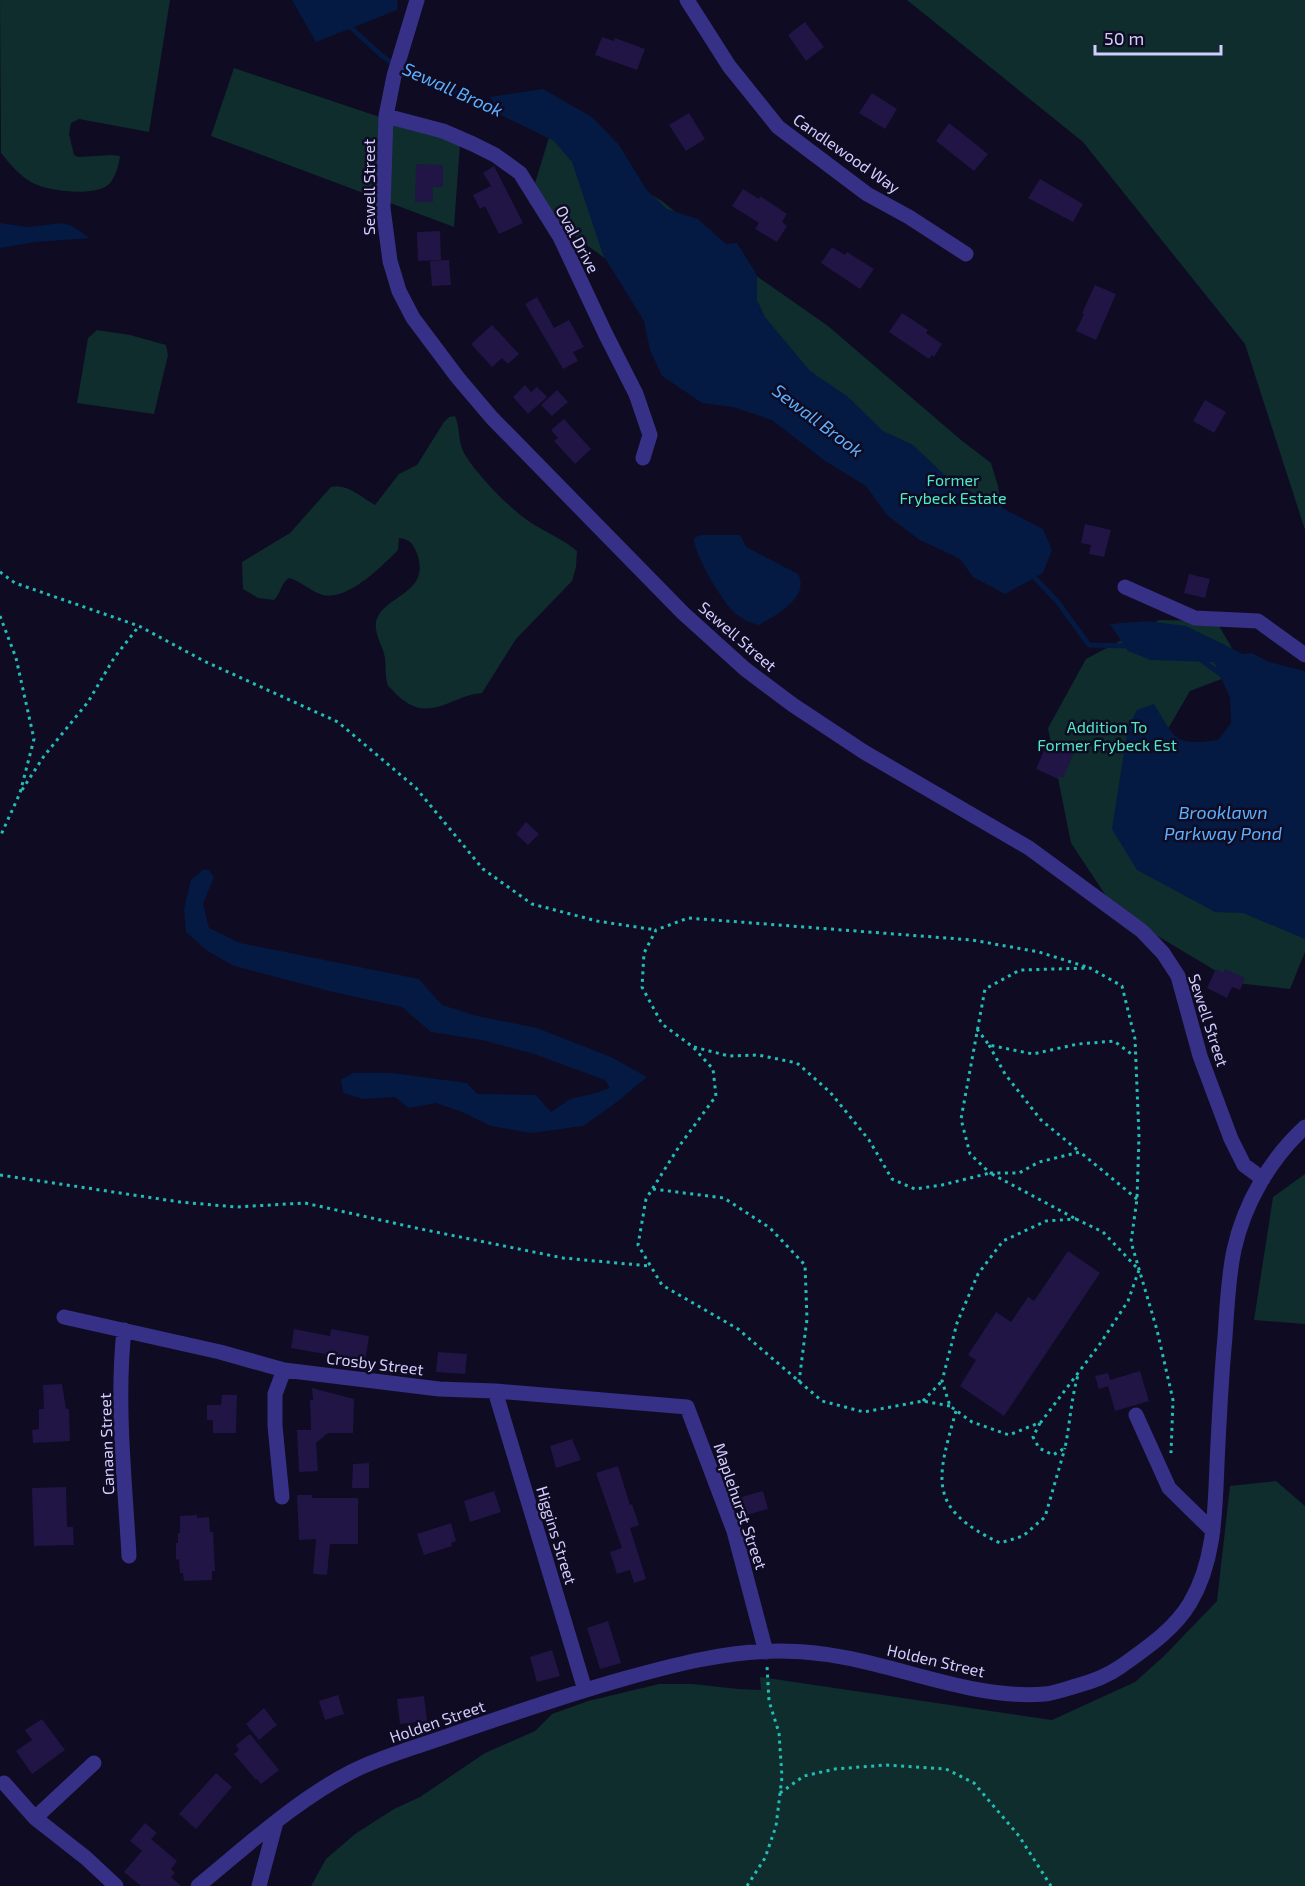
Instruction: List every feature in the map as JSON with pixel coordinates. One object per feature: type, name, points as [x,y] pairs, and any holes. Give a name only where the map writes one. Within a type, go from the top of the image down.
[{"type":"street","name":"Sewell Street","points":[[417,0],[394,76],[386,116],[383,208],[390,261],[399,291],[413,318],[458,378],[492,418],[683,613],[746,669],[794,705],[864,752],[1029,848],[1142,931],[1163,953],[1178,976],[1200,1056],[1231,1139],[1244,1165],[1263,1179]]},
{"type":"street","name":"Candlewood Way","points":[[687,0],[729,66],[778,127],[867,194],[909,217],[966,254]]},
{"type":"street","name":"Oval Drive","points":[[386,116],[443,131],[495,155],[520,173],[560,237],[636,394],[650,435],[643,458]]},
{"type":"street","points":[[1125,587],[1195,618],[1258,621],[1305,655]]},
{"type":"street","name":"Holden Street","points":[[198,1886],[276,1822],[351,1772],[385,1757],[585,1690],[664,1668],[721,1657],[766,1652],[812,1653],[871,1663],[971,1689],[1046,1694],[1091,1682],[1114,1671],[1158,1638],[1180,1617],[1189,1605],[1199,1584],[1209,1556],[1216,1506],[1220,1398],[1234,1248],[1248,1210],[1272,1163],[1293,1138],[1305,1128]]},
{"type":"street","name":"Crosby Street","points":[[64,1317],[220,1352],[284,1370],[439,1389],[495,1391],[687,1407]]},
{"type":"street","name":"Canaan Street","points":[[124,1330],[121,1382],[129,1556]]},
{"type":"street","points":[[282,1497],[275,1426],[275,1394],[284,1370]]},
{"type":"street","name":"Higgins Street","points":[[495,1391],[585,1690]]},
{"type":"street","name":"Maplehurst Street","points":[[687,1407],[734,1531],[766,1652]]},
{"type":"street","points":[[1136,1415],[1169,1488],[1213,1531]]},
{"type":"street","points":[[35,1818],[94,1763]]},
{"type":"street","points":[[4,1783],[35,1818],[86,1858],[116,1886]]},
{"type":"street","points":[[259,1886],[276,1822]]},
{"type":"path","points":[[0,572],[15,584],[139,626],[204,661],[338,722],[416,788],[483,869],[531,904],[597,921],[656,930],[688,918],[972,940],[1039,952],[1090,968],[1122,986],[1135,1039],[1139,1136],[1137,1199],[1131,1242],[1157,1330],[1173,1400],[1171,1455]]},
{"type":"path","points":[[0,616],[16,658],[34,739],[20,793]]},
{"type":"path","points":[[0,837],[20,793],[44,756],[88,702],[114,658],[139,626]]},
{"type":"path","points":[[656,930],[644,953],[642,987],[662,1024],[693,1047],[713,1069],[716,1096],[680,1145],[646,1199],[638,1245],[662,1285],[738,1329],[822,1401],[864,1412],[923,1401],[950,1406],[972,1422],[1009,1435],[1041,1422]]},
{"type":"path","points":[[1090,968],[1020,970],[985,990],[961,1119],[970,1154],[990,1173],[1103,1232],[1139,1270]]},
{"type":"path","points":[[977,1029],[1005,1074],[1041,1120],[1137,1199]]},
{"type":"path","points":[[989,1045],[1033,1054],[1078,1044],[1114,1041],[1134,1056]]},
{"type":"path","points":[[693,1047],[729,1056],[758,1055],[798,1063],[830,1092],[869,1140],[892,1179],[915,1189],[990,1173],[1019,1173],[1039,1162],[1080,1152]]},
{"type":"path","points":[[0,1175],[180,1202],[236,1207],[305,1203],[563,1258],[650,1266]]},
{"type":"path","points":[[652,1189],[724,1198],[770,1228],[805,1265],[807,1319],[799,1382]]},
{"type":"path","points":[[923,1401],[942,1381],[961,1313],[978,1274],[1003,1241],[1046,1221],[1076,1219]]},
{"type":"path","points":[[1065,1448],[1053,1455],[1039,1448],[1033,1437],[1041,1422],[1128,1301],[1139,1270]]},
{"type":"path","points":[[956,1411],[942,1461],[943,1494],[958,1516],[979,1533],[1000,1543],[1023,1536],[1045,1517],[1065,1448],[1071,1417],[1070,1402],[1078,1373]]},
{"type":"path","points":[[942,1381],[950,1406]]},
{"type":"path","points":[[747,1886],[765,1858],[776,1826],[782,1777],[779,1733],[769,1701],[766,1652]]},
{"type":"path","points":[[780,1793],[804,1776],[835,1769],[886,1765],[946,1769],[974,1783],[1019,1836],[1051,1886]]},
{"type":"green space","points":[[0,0],[170,0],[149,132],[79,119],[71,123],[69,134],[74,155],[78,157],[120,156],[113,179],[101,189],[81,192],[38,185],[23,176],[1,153]]},
{"type":"green space","points":[[907,0],[1305,0],[1305,530],[1245,344],[1083,142]]},
{"type":"green space","points":[[234,68],[460,144],[454,227],[211,136]]},
{"type":"green space","name":"Former Frybeck Estate","points":[[550,134],[662,201],[731,258],[828,326],[991,463],[1002,511],[996,530],[706,332],[529,203]]},
{"type":"green space","points":[[97,330],[130,335],[166,345],[168,355],[154,414],[77,403],[88,338]]},
{"type":"green space","points":[[455,416],[463,451],[475,469],[513,509],[577,551],[576,567],[572,581],[516,639],[482,693],[435,708],[416,707],[401,699],[388,686],[385,658],[376,627],[380,613],[387,605],[405,593],[418,577],[420,566],[416,551],[409,541],[399,538],[398,550],[374,573],[353,588],[333,595],[319,594],[289,578],[274,600],[258,598],[243,589],[242,562],[290,533],[331,487],[349,489],[375,505],[399,474],[417,465],[444,422],[449,417]]},
{"type":"green space","name":"Addition To Former Frybeck Est","points":[[1159,620],[1216,621],[1245,670],[1190,691],[1165,734],[1305,919],[1305,952],[1290,989],[1236,983],[1116,911],[1071,843],[1048,728],[1086,659]]},
{"type":"green space","points":[[1305,1174],[1305,1324],[1254,1320],[1273,1197]]},
{"type":"green space","points":[[1276,1481],[1305,1506],[1305,1886],[311,1886],[326,1859],[355,1834],[394,1809],[420,1797],[485,1753],[535,1731],[552,1714],[588,1701],[659,1684],[693,1684],[761,1690],[760,1677],[1052,1720],[1135,1682],[1164,1656],[1217,1601],[1230,1486]]},
{"type":"water","points":[[292,0],[398,0],[397,10],[316,42]]},
{"type":"water","points":[[543,89],[592,117],[619,145],[646,189],[667,209],[698,219],[726,244],[737,243],[757,275],[757,300],[765,317],[810,371],[847,396],[883,431],[913,445],[952,482],[1043,529],[1052,550],[1043,573],[1005,594],[973,577],[960,559],[918,539],[887,515],[866,486],[825,461],[772,420],[733,407],[702,403],[662,376],[650,350],[644,321],[603,255],[572,162],[554,141],[501,115],[490,97]]},
{"type":"water","points":[[0,223],[28,227],[62,223],[72,226],[90,238],[36,242],[0,248]]},
{"type":"water","points":[[700,535],[740,535],[746,547],[798,574],[801,582],[795,598],[773,617],[758,625],[739,617],[725,602],[702,564],[694,538]]},
{"type":"water","name":"Brooklawn Parkway Pond","points":[[1146,621],[1186,626],[1243,654],[1252,653],[1269,662],[1305,671],[1305,939],[1243,913],[1215,912],[1137,870],[1112,829],[1128,727],[1137,710],[1154,704],[1172,733],[1184,741],[1218,740],[1231,723],[1230,698],[1214,662],[1151,660],[1128,651],[1110,624]]},
{"type":"water","points":[[203,870],[209,870],[214,877],[203,904],[209,928],[240,943],[419,979],[442,1005],[477,1016],[537,1028],[611,1057],[647,1077],[583,1126],[531,1133],[491,1126],[436,1103],[409,1108],[395,1097],[363,1099],[343,1093],[341,1080],[353,1073],[392,1073],[467,1083],[477,1094],[536,1095],[551,1112],[570,1099],[610,1088],[605,1080],[534,1054],[482,1040],[431,1032],[402,1007],[234,966],[206,950],[186,932],[184,909],[191,880]]},
{"type":"building","points":[[805,22],[824,47],[806,61],[788,35]]},
{"type":"building","points":[[602,37],[614,41],[615,38],[645,49],[637,70],[595,55]]},
{"type":"building","points":[[872,93],[897,109],[885,129],[859,113]]},
{"type":"building","points":[[689,113],[705,139],[686,151],[669,125]]},
{"type":"building","points":[[949,123],[988,154],[974,171],[936,141]]},
{"type":"building","points":[[416,164],[443,165],[443,187],[433,187],[433,202],[415,202]]},
{"type":"building","points":[[494,166],[523,223],[499,234],[485,206],[480,209],[473,195],[491,186],[483,173]]},
{"type":"building","points":[[1040,179],[1083,204],[1073,222],[1028,198]]},
{"type":"building","points":[[743,189],[759,199],[760,196],[787,214],[782,222],[787,226],[777,242],[755,229],[759,223],[732,206]]},
{"type":"building","points":[[440,231],[441,260],[418,261],[417,232]]},
{"type":"building","points":[[832,247],[845,255],[847,252],[874,269],[860,289],[821,263]]},
{"type":"building","points":[[449,260],[451,285],[432,286],[430,261]]},
{"type":"building","points":[[1095,285],[1116,294],[1096,340],[1076,331]]},
{"type":"building","points":[[537,297],[554,328],[569,320],[584,347],[573,352],[578,361],[563,369],[525,304]]},
{"type":"building","points":[[902,313],[928,330],[926,333],[942,344],[934,357],[932,355],[929,359],[889,332]]},
{"type":"building","points":[[492,325],[519,354],[508,364],[502,358],[492,367],[471,344]]},
{"type":"building","points":[[525,385],[531,392],[537,387],[547,397],[528,414],[513,397]]},
{"type":"building","points":[[557,390],[568,402],[552,416],[541,405]]},
{"type":"building","points":[[1205,400],[1226,412],[1214,433],[1193,421]]},
{"type":"building","points":[[564,419],[591,449],[575,464],[554,441],[558,438],[551,430]]},
{"type":"building","points":[[1085,524],[1111,530],[1104,557],[1089,554],[1091,545],[1081,543]]},
{"type":"building","points":[[1189,574],[1210,579],[1205,598],[1184,593]]},
{"type":"building","points":[[1048,741],[1074,752],[1063,778],[1059,776],[1058,779],[1036,769]]},
{"type":"building","points":[[526,822],[539,834],[528,845],[516,834]]},
{"type":"building","points":[[1216,969],[1223,973],[1225,969],[1245,978],[1240,990],[1232,987],[1227,998],[1207,988]]},
{"type":"building","points":[[1068,1251],[1100,1273],[1004,1416],[960,1386],[976,1360],[968,1355],[996,1312],[1011,1322],[1028,1297],[1034,1301]]},
{"type":"building","points":[[294,1329],[330,1336],[331,1329],[369,1336],[365,1361],[291,1348]]},
{"type":"building","points":[[438,1352],[467,1354],[465,1374],[436,1372]]},
{"type":"building","points":[[1140,1371],[1149,1401],[1115,1411],[1108,1386],[1099,1389],[1095,1376],[1108,1373],[1110,1380]]},
{"type":"building","points":[[62,1384],[66,1409],[69,1409],[70,1441],[33,1443],[32,1430],[39,1429],[39,1409],[44,1409],[43,1385]]},
{"type":"building","points":[[312,1388],[354,1399],[353,1433],[328,1433],[316,1443],[318,1471],[299,1472],[297,1430],[311,1430]]},
{"type":"building","points":[[222,1395],[237,1395],[236,1433],[213,1433],[213,1420],[207,1420],[207,1405],[221,1405]]},
{"type":"building","points":[[572,1439],[581,1460],[556,1468],[550,1446]]},
{"type":"building","points":[[369,1463],[369,1488],[352,1488],[353,1464]]},
{"type":"building","points":[[618,1466],[639,1525],[630,1528],[646,1579],[634,1583],[630,1570],[617,1574],[610,1552],[622,1548],[596,1473]]},
{"type":"building","points":[[66,1487],[67,1527],[73,1527],[74,1545],[34,1546],[32,1488]]},
{"type":"building","points":[[494,1491],[501,1512],[470,1522],[464,1501]]},
{"type":"building","points":[[763,1491],[768,1509],[743,1516],[738,1498]]},
{"type":"building","points":[[297,1495],[312,1495],[312,1498],[358,1498],[358,1544],[330,1544],[327,1575],[313,1574],[316,1539],[299,1540]]},
{"type":"building","points":[[197,1515],[197,1518],[209,1517],[210,1532],[213,1532],[215,1571],[212,1571],[212,1580],[184,1581],[183,1573],[180,1573],[179,1559],[176,1560],[180,1516]]},
{"type":"building","points":[[451,1523],[456,1541],[451,1543],[452,1546],[424,1555],[417,1534]]},
{"type":"building","points":[[608,1621],[621,1663],[600,1669],[587,1628]]},
{"type":"building","points":[[552,1650],[560,1676],[537,1682],[530,1657]]},
{"type":"building","points":[[338,1695],[344,1714],[325,1720],[319,1701]]},
{"type":"building","points":[[424,1696],[427,1721],[400,1724],[397,1699]]},
{"type":"building","points":[[264,1708],[277,1725],[259,1740],[246,1724]]},
{"type":"building","points":[[42,1719],[65,1750],[32,1774],[16,1751],[32,1740],[25,1730]]},
{"type":"building","points":[[250,1734],[279,1770],[261,1784],[234,1754],[239,1750],[236,1745]]},
{"type":"building","points":[[216,1773],[232,1787],[196,1829],[179,1814]]},
{"type":"building","points":[[145,1823],[157,1833],[151,1839],[177,1861],[171,1869],[175,1873],[171,1877],[181,1886],[141,1886],[124,1872],[142,1851],[130,1841]]},
{"type":"waterway","name":"Sewall Brook","points":[[346,23],[382,56],[408,73],[503,111]]},
{"type":"waterway","name":"Sewall Brook","points":[[1030,573],[1057,601],[1089,645],[1130,646]]},
{"type":"waterway","name":"Sewall Brook","points":[[1199,658],[1223,676]]}]
